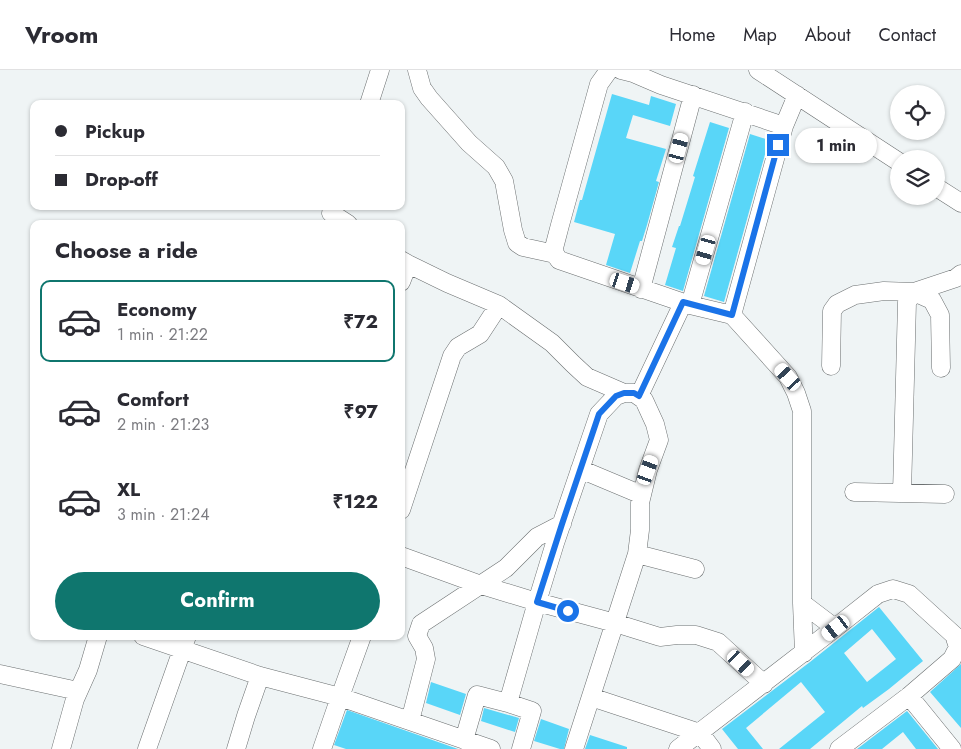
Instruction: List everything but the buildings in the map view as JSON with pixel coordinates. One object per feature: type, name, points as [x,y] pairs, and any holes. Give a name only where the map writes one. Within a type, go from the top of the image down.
[{"type":"street","points":[[370,100],[380,70]]},
{"type":"street","points":[[418,70],[422,88],[429,98],[469,143],[496,167],[504,181],[517,243],[523,247],[555,254]]},
{"type":"street","points":[[608,70],[599,84],[554,248],[555,254],[559,260],[687,304],[732,315],[788,377],[802,411],[802,603],[804,653]]},
{"type":"street","points":[[621,70],[784,126]]},
{"type":"street","points":[[763,71],[890,156]]},
{"type":"street","points":[[732,315],[784,126],[797,94]]},
{"type":"street","points":[[641,288],[693,95]]},
{"type":"street","points":[[631,395],[687,304],[745,112]]},
{"type":"street","points":[[945,193],[961,203]]},
{"type":"street","points":[[405,262],[447,284],[499,305],[552,343],[587,377],[644,400],[655,424],[659,440],[648,470],[640,503],[640,530],[637,554],[574,749]]},
{"type":"street","points":[[831,366],[832,312],[836,304],[855,295],[884,291],[914,292],[956,278],[961,274]]},
{"type":"street","points":[[914,292],[932,300],[940,315],[942,368]]},
{"type":"street","points":[[902,493],[907,302],[914,292]]},
{"type":"street","points":[[405,484],[452,356],[458,347],[480,334],[499,305]]},
{"type":"street","points":[[508,703],[537,602],[599,414],[616,396],[631,395]]},
{"type":"street","points":[[580,469],[642,495]]},
{"type":"street","points":[[854,492],[945,494]]},
{"type":"street","points":[[410,721],[426,659],[424,648],[409,634],[421,624],[506,568],[537,537],[562,524]]},
{"type":"street","points":[[637,554],[695,569]]},
{"type":"street","points":[[405,557],[481,585],[660,637],[696,635],[718,642],[764,684]]},
{"type":"street","points":[[678,749],[878,594],[893,589],[910,594],[954,635],[958,647],[952,659],[909,696],[839,749]]},
{"type":"street","points":[[802,603],[836,628]]},
{"type":"street","points":[[61,749],[75,699],[88,670],[97,640]]},
{"type":"street","points":[[167,640],[185,643],[260,676],[340,697],[491,749]]},
{"type":"street","points":[[322,749],[361,640]]},
{"type":"street","points":[[147,749],[185,643]]},
{"type":"street","points":[[0,674],[78,691]]},
{"type":"street","points":[[236,749],[260,676]]},
{"type":"street","points":[[464,740],[477,695],[532,711],[521,749]]},
{"type":"street","points":[[909,696],[952,749]]},
{"type":"street","points":[[591,697],[700,733],[712,749]]},
{"type":"route","points":[[568,611],[537,602],[599,414],[616,396],[624,393],[634,393],[639,396],[683,302],[732,315],[778,145]]}]
